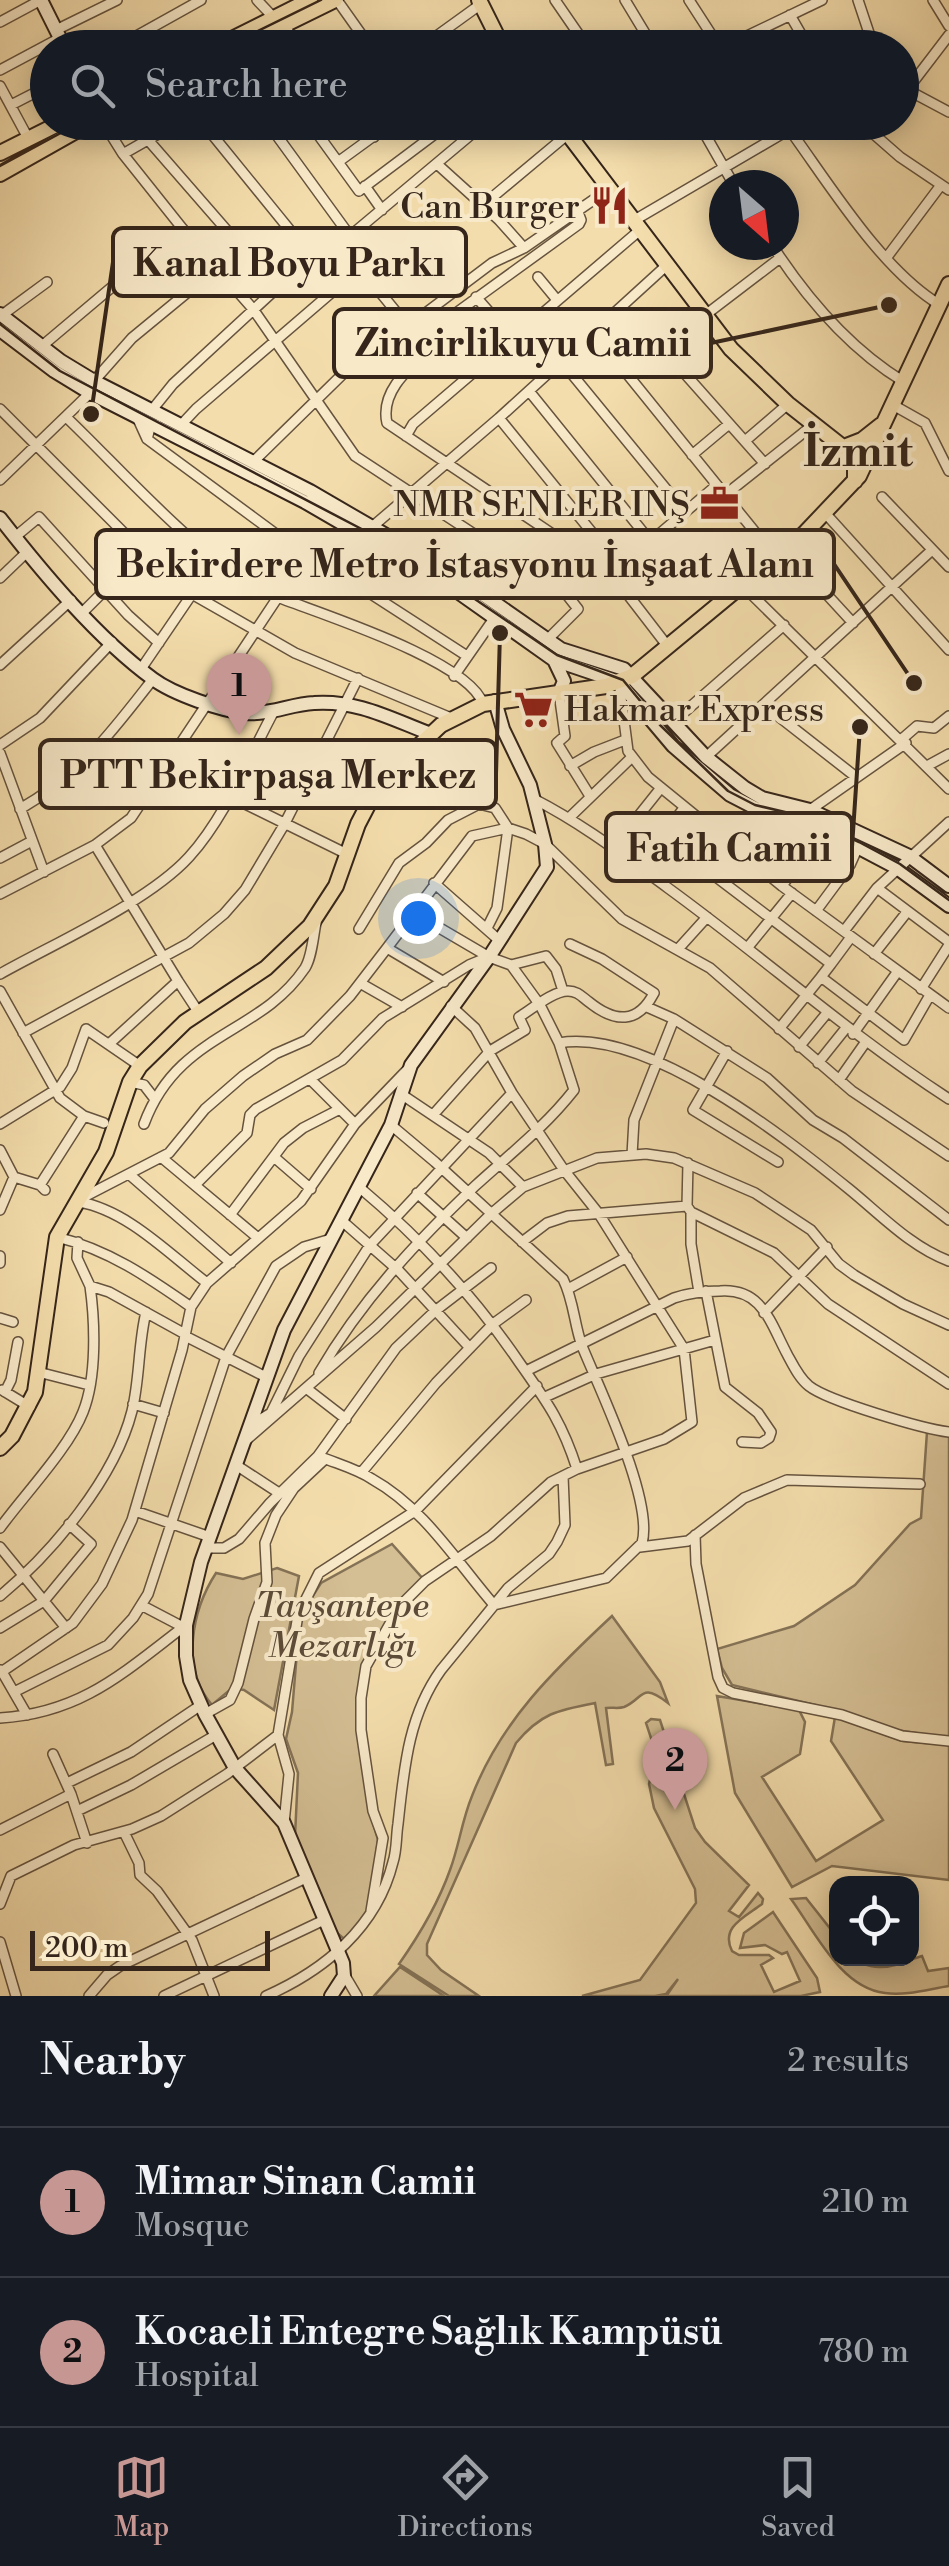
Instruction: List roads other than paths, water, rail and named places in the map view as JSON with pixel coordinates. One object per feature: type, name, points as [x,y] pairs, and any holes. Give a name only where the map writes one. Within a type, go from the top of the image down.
[{"type":"main road","points":[[41,0],[56,30]]},
{"type":"main road","points":[[267,30],[310,0]]},
{"type":"main road","points":[[258,30],[336,0]]},
{"type":"main road","points":[[480,2],[492,30]]},
{"type":"main road","points":[[0,153],[28,138]]},
{"type":"main road","points":[[0,174],[60,140]]},
{"type":"main road","points":[[573,140],[740,359],[812,425],[844,447],[854,461],[855,482]]},
{"type":"main road","points":[[0,1448],[30,1407],[58,1237],[106,1152],[130,1082],[140,1066],[199,1012],[266,968],[318,916],[349,855],[371,799],[431,734],[451,718],[489,702],[625,679],[668,648],[826,514],[864,470],[904,382],[946,305],[949,284]]},
{"type":"main road","points":[[1,319],[135,414],[455,575],[548,638],[558,654],[564,681],[559,693]]},
{"type":"main road","points":[[1,319],[54,370],[152,410],[253,462],[558,654],[618,666],[673,746],[730,795],[750,806],[794,816],[822,829],[897,868],[949,906]]},
{"type":"main road","points":[[844,447],[862,440],[885,421]]},
{"type":"main road","points":[[0,518],[82,612],[152,679],[234,712],[348,702],[431,734]]},
{"type":"main road","points":[[625,679],[706,757],[755,795],[810,810],[908,856],[949,886]]},
{"type":"main road","points":[[331,1996],[344,1974],[338,1951],[296,1845],[284,1824],[235,1768],[203,1709],[190,1680],[185,1626],[208,1542],[284,1330],[391,1126],[411,1065],[546,872],[546,844],[524,768],[489,702]]},
{"type":"street","points":[[0,22],[41,0]]},
{"type":"street","points":[[73,30],[118,0]]},
{"type":"street","points":[[146,30],[200,0]]},
{"type":"street","points":[[256,0],[285,30]]},
{"type":"street","points":[[336,0],[358,30]]},
{"type":"street","points":[[556,0],[576,30]]},
{"type":"street","points":[[626,0],[644,30]]},
{"type":"street","points":[[688,0],[711,30]]},
{"type":"street","points":[[788,0],[799,30]]},
{"type":"street","points":[[759,30],[822,0]]},
{"type":"street","points":[[858,0],[868,30]]},
{"type":"street","points":[[933,0],[949,26]]},
{"type":"street","points":[[443,30],[480,2]]},
{"type":"street","points":[[919,70],[949,35]]},
{"type":"street","points":[[0,70],[30,54]]},
{"type":"street","points":[[0,86],[28,138]]},
{"type":"street","points":[[11,105],[30,95]]},
{"type":"street","points":[[919,96],[949,112]]},
{"type":"street","points":[[114,140],[276,339],[356,456],[567,595],[578,609],[548,638]]},
{"type":"street","points":[[123,154],[149,140],[277,288],[173,384],[152,410]]},
{"type":"street","points":[[217,140],[316,260],[464,140]]},
{"type":"street","points":[[280,140],[350,236]]},
{"type":"street","points":[[322,140],[359,190],[426,140]]},
{"type":"street","points":[[338,162],[370,140]]},
{"type":"street","points":[[483,206],[552,140]]},
{"type":"street","points":[[708,140],[723,168]]},
{"type":"street","points":[[406,436],[414,424],[636,226],[766,140]]},
{"type":"street","points":[[797,140],[886,256],[916,288],[946,305]]},
{"type":"street","points":[[880,140],[945,187],[886,256]]},
{"type":"street","points":[[437,164],[524,248]]},
{"type":"street","points":[[365,186],[382,210]]},
{"type":"street","points":[[253,462],[316,399],[404,323],[609,189]]},
{"type":"street","points":[[578,212],[578,224],[434,328],[428,351],[397,381],[385,411],[387,423],[446,464],[616,571]]},
{"type":"street","points":[[42,346],[182,228]]},
{"type":"street","points":[[340,243],[428,351]]},
{"type":"street","points":[[704,316],[777,260]]},
{"type":"street","points":[[782,260],[849,340],[870,360],[904,382]]},
{"type":"street","points":[[0,894],[95,845],[131,818],[254,631],[282,598],[596,336],[667,265]]},
{"type":"street","points":[[0,480],[66,417],[132,338],[217,268]]},
{"type":"street","points":[[181,426],[360,268]]},
{"type":"street","points":[[538,277],[557,300]]},
{"type":"street","points":[[1,319],[47,282]]},
{"type":"street","points":[[476,297],[513,339]]},
{"type":"street","points":[[596,336],[671,358],[765,464]]},
{"type":"street","points":[[596,336],[717,485],[853,623]]},
{"type":"street","points":[[450,346],[474,372]]},
{"type":"street","points":[[562,362],[685,512]]},
{"type":"street","points":[[529,392],[651,542]]},
{"type":"street","points":[[745,441],[788,404]]},
{"type":"street","points":[[893,405],[925,424],[949,471]]},
{"type":"street","points":[[0,409],[132,541],[192,594],[295,654],[451,718]]},
{"type":"street","points":[[135,414],[148,439],[318,565]]},
{"type":"street","points":[[66,417],[231,570],[282,598],[380,634],[454,676],[489,702]]},
{"type":"street","points":[[499,418],[616,571],[668,648]]},
{"type":"street","points":[[692,455],[730,424]]},
{"type":"street","points":[[148,439],[150,428],[158,425]]},
{"type":"street","points":[[726,495],[812,425]]},
{"type":"street","points":[[616,571],[717,485]]},
{"type":"street","points":[[882,497],[949,567]]},
{"type":"street","points":[[826,514],[949,650]]},
{"type":"street","points":[[15,538],[39,517],[160,643]]},
{"type":"street","points":[[706,757],[932,550]]},
{"type":"street","points":[[0,578],[26,552]]},
{"type":"street","points":[[394,553],[371,594],[467,656]]},
{"type":"street","points":[[743,586],[949,789]]},
{"type":"street","points":[[82,612],[105,590]]},
{"type":"street","points":[[141,668],[192,594]]},
{"type":"street","points":[[0,666],[71,600]]},
{"type":"street","points":[[454,676],[495,617]]},
{"type":"street","points":[[673,722],[784,625]]},
{"type":"street","points":[[0,745],[40,718],[112,642]]},
{"type":"street","points":[[23,1033],[198,937],[224,914],[246,890],[284,825],[358,678]]},
{"type":"street","points":[[20,809],[56,788],[78,769],[152,679]]},
{"type":"street","points":[[625,679],[625,740],[632,758],[660,788],[782,886],[949,1008]]},
{"type":"street","points":[[559,693],[565,736],[557,743],[590,796]]},
{"type":"street","points":[[764,705],[856,778]]},
{"type":"street","points":[[0,974],[130,902],[185,861],[228,797],[274,711]]},
{"type":"street","points":[[810,810],[904,741],[917,726],[934,728],[949,716]]},
{"type":"street","points":[[570,766],[625,740]]},
{"type":"street","points":[[0,753],[44,872]]},
{"type":"street","points":[[927,766],[949,754]]},
{"type":"street","points":[[570,818],[632,758]]},
{"type":"street","points":[[168,766],[349,855]]},
{"type":"street","points":[[614,848],[660,788]]},
{"type":"street","points":[[534,799],[570,818],[640,866],[748,947],[865,1043],[949,1099]]},
{"type":"street","points":[[358,929],[400,863],[461,810],[479,804],[498,811],[508,828],[497,908],[486,928]]},
{"type":"street","points":[[640,866],[684,808]]},
{"type":"street","points":[[780,1030],[831,964],[877,888],[949,822]]},
{"type":"street","points":[[76,1201],[162,1157],[242,1076],[320,1029],[472,836],[508,828],[546,844],[622,918],[679,948],[724,978],[839,1080],[949,1156]]},
{"type":"street","points":[[782,886],[822,829]]},
{"type":"street","points":[[720,836],[700,864],[831,964]]},
{"type":"street","points":[[0,858],[32,841]]},
{"type":"street","points":[[95,845],[199,1012]]},
{"type":"street","points":[[816,910],[858,848]]},
{"type":"street","points":[[434,883],[500,940]]},
{"type":"street","points":[[822,977],[904,1040],[949,944],[877,888]]},
{"type":"street","points":[[748,947],[792,893]]},
{"type":"street","points":[[874,954],[907,912]]},
{"type":"street","points":[[315,1380],[344,1329],[394,1268],[468,1192],[538,1131],[574,1090],[559,1043],[540,1005],[511,965],[489,957],[414,913]]},
{"type":"street","points":[[144,1124],[154,1098],[179,1066],[282,995],[308,965],[318,916]]},
{"type":"street","points":[[679,948],[707,917]]},
{"type":"street","points":[[433,1114],[490,1051],[526,1030],[520,1017],[563,992],[575,992],[618,1016],[630,1017],[646,1007],[654,993],[570,944]]},
{"type":"street","points":[[387,948],[444,982]]},
{"type":"street","points":[[511,965],[546,956],[556,968],[563,992]]},
{"type":"street","points":[[196,1184],[247,1133],[252,1113],[342,1060],[376,1024],[469,965],[489,957]]},
{"type":"street","points":[[818,1063],[868,1014],[898,971]]},
{"type":"street","points":[[109,1044],[178,980]]},
{"type":"street","points":[[360,983],[402,1007]]},
{"type":"street","points":[[0,991],[64,1103],[104,1124]]},
{"type":"street","points":[[372,1912],[383,1838],[373,1811],[361,1730],[366,1666],[392,1619],[412,1592],[491,1536],[526,1502],[562,1476],[664,1439],[692,1422],[684,1350],[658,1304],[512,1093],[490,1051],[451,1006]]},
{"type":"street","points":[[646,1007],[674,1019],[767,1078],[813,1120],[843,1138],[949,1220]]},
{"type":"street","points":[[799,1047],[826,1012]]},
{"type":"street","points":[[632,1155],[634,1120],[674,1019]]},
{"type":"street","points":[[0,1124],[56,1092],[72,1068],[84,1030],[89,1029],[140,1066]]},
{"type":"street","points":[[559,1043],[604,1043],[656,1061],[706,1088],[798,1150],[905,1236],[949,1262]]},
{"type":"street","points":[[839,1080],[865,1043]]},
{"type":"street","points":[[727,1051],[692,1110],[778,1162]]},
{"type":"street","points":[[27,1715],[1,1670],[66,1628],[102,1584],[135,1510],[191,1307],[207,1283],[312,1189],[356,1124],[411,1065]]},
{"type":"street","points":[[310,1080],[356,1124]]},
{"type":"street","points":[[130,1082],[144,1085],[154,1098]]},
{"type":"street","points":[[250,1426],[270,1413],[299,1356],[370,1246],[512,1093]]},
{"type":"street","points":[[401,1094],[468,1137],[523,1187]]},
{"type":"street","points":[[230,1215],[274,1157],[302,1128],[340,1109]]},
{"type":"street","points":[[0,1150],[14,1177],[42,1188],[84,1116]]},
{"type":"street","points":[[391,1126],[562,1279],[581,1342],[626,1454],[644,1527],[640,1548]]},
{"type":"street","points":[[244,1442],[523,1187],[597,1158],[664,1156],[758,1195],[800,1221],[839,1264],[949,1325]]},
{"type":"street","points":[[162,1157],[258,1238]]},
{"type":"street","points":[[274,1157],[312,1189]]},
{"type":"street","points":[[688,1163],[692,1244],[725,1386],[758,1414],[771,1432],[761,1443],[742,1442]]},
{"type":"street","points":[[130,1175],[231,1263]]},
{"type":"street","points":[[0,1210],[14,1177]]},
{"type":"street","points":[[360,1187],[441,1264],[493,1324],[566,1433],[577,1469]]},
{"type":"street","points":[[418,1193],[467,1238]]},
{"type":"street","points":[[76,1201],[93,1204],[132,1225],[207,1283]]},
{"type":"street","points":[[522,1242],[548,1223],[568,1216],[689,1209],[765,1248],[854,1324],[949,1384]]},
{"type":"street","points":[[341,1220],[394,1268],[470,1348]]},
{"type":"street","points":[[58,1237],[135,1268],[191,1307]]},
{"type":"street","points":[[14,1692],[108,1645],[141,1606],[172,1526],[226,1357],[276,1266],[304,1247],[331,1239]]},
{"type":"street","points":[[0,1528],[84,1412],[95,1321],[90,1286],[78,1258],[78,1242]]},
{"type":"street","points":[[764,1313],[827,1247]]},
{"type":"street","points":[[568,1290],[627,1257]]},
{"type":"street","points":[[67,1783],[131,1752],[203,1709],[230,1700],[267,1582],[265,1543],[276,1515],[322,1457],[396,1348],[491,1268]]},
{"type":"street","points":[[90,1286],[266,1377]]},
{"type":"street","points":[[526,1371],[658,1304],[702,1292],[743,1292],[764,1313],[796,1370],[811,1387],[949,1432]]},
{"type":"street","points":[[360,1473],[436,1382],[493,1324],[526,1300]]},
{"type":"street","points":[[0,1596],[24,1577],[69,1524],[120,1442],[133,1404],[138,1344],[146,1312]]},
{"type":"street","points":[[0,1318],[13,1322]]},
{"type":"street","points":[[545,1397],[596,1374],[715,1340]]},
{"type":"street","points":[[18,1342],[11,1380],[3,1390],[30,1407]]},
{"type":"street","points":[[38,1372],[89,1385]]},
{"type":"street","points":[[284,1824],[290,1774],[278,1735],[298,1615],[320,1573],[414,1511],[537,1386]]},
{"type":"street","points":[[306,1388],[346,1420]]},
{"type":"street","points":[[133,1404],[164,1414]]},
{"type":"street","points":[[322,1457],[372,1478],[414,1511],[494,1605]]},
{"type":"street","points":[[135,1510],[224,1548],[240,1539],[279,1494],[322,1457]]},
{"type":"street","points":[[236,1465],[279,1494]]},
{"type":"street","points":[[266,1996],[300,1980],[338,1951],[354,1938],[372,1912],[394,1860],[412,1725],[431,1684],[516,1578],[549,1554],[557,1542],[565,1525],[562,1476]]},
{"type":"street","points":[[494,1605],[606,1578],[640,1548],[681,1544],[744,1498],[786,1480],[920,1484]]},
{"type":"street","points":[[0,1628],[44,1602],[91,1544],[69,1524]]},
{"type":"street","points":[[695,1535],[696,1564],[723,1688],[842,1716],[902,1736],[949,1741]]},
{"type":"street","points":[[0,1547],[66,1628]]},
{"type":"street","points":[[0,1718],[82,1700],[185,1626],[141,1606]]},
{"type":"street","points":[[77,1812],[216,1735]]},
{"type":"street","points":[[0,1904],[11,1876],[38,1860],[161,1816],[278,1735]]},
{"type":"street","points":[[53,1754],[67,1783],[86,1843]]},
{"type":"street","points":[[0,1830],[71,1794]]},
{"type":"street","points":[[124,1832],[140,1874],[189,1934],[214,1996]]},
{"type":"street","points":[[89,1996],[106,1975],[120,1966],[306,1878]]},
{"type":"street","points":[[164,1996],[324,1920]]},
{"type":"street","points":[[0,1942],[16,1996]]},
{"type":"street","points":[[344,1974],[357,1996]]},
{"type":"tram line","points":[[260,30],[321,0]]},
{"type":"tram line","points":[[0,166],[48,140]]},
{"type":"tram line","points":[[0,324],[60,371],[373,535],[557,655],[623,680],[660,725],[728,791],[755,805],[806,817],[859,842],[900,864],[949,900]]},
{"type":"place","name":"Can Burger","points":[[610,206]]},
{"type":"place","name":"Zincirlikuyu Camii","points":[[889,305]]},
{"type":"place","name":"Kanal Boyu Parkı","points":[[91,414]]},
{"type":"place","name":"NMR SENLER INŞ","points":[[720,504]]},
{"type":"place","name":"PTT Bekirpaşa Merkez","points":[[500,633]]},
{"type":"place","name":"Bekirdere Metro İstasyonu İnşaat Alanı","points":[[914,683]]},
{"type":"place","name":"Hakmar Express","points":[[534,709]]},
{"type":"place","name":"Fatih Camii","points":[[860,727]]},
{"type":"place","name":"Mimar Sinan Camii","points":[[239,735]]},
{"type":"place","name":"Kocaeli Entegre Sağlık Kampüsü","points":[[675,1810]]},
{"type":"district","name":"İzmit","points":[[858,450]]},
{"type":"park label","name":"Tavşantepe Mezarlığı","points":[[342,1625]]}]
